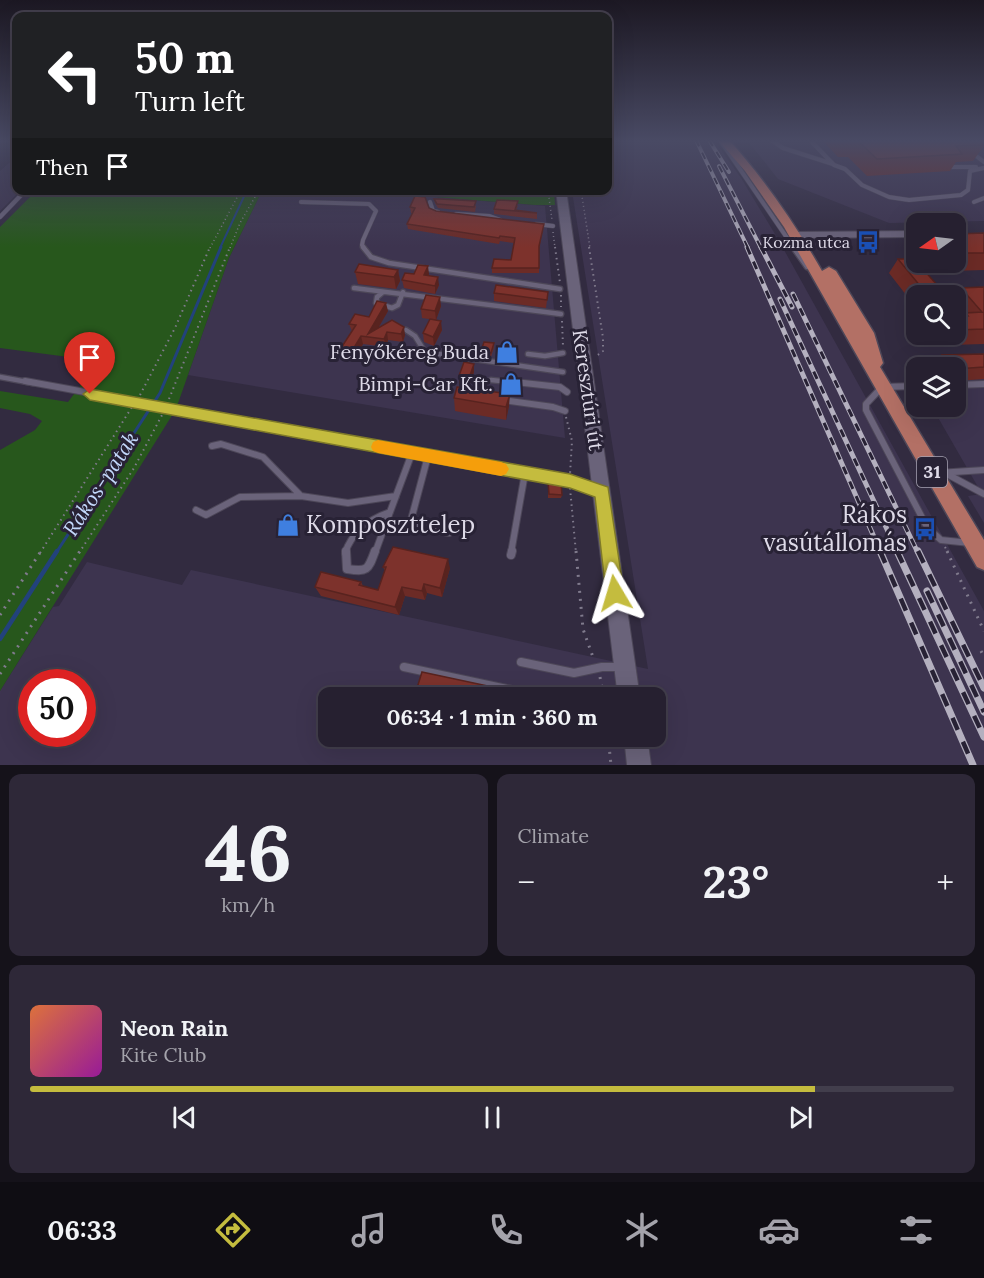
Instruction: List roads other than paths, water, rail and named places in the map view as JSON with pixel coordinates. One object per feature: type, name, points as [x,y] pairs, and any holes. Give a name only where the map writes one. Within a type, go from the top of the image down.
[{"type":"main road","name":"31","points":[[753,176],[801,235],[825,286],[881,385],[939,473],[979,552]]},
{"type":"main road","name":"31","points":[[762,176],[866,333],[881,385]]},
{"type":"main road","name":"Keresztúri út","points":[[562,195],[628,687]]},
{"type":"main road","points":[[637,747],[639,765]]},
{"type":"street","points":[[801,235],[906,234]]},
{"type":"lane","points":[[745,176],[809,269],[825,286]]},
{"type":"lane","points":[[852,176],[862,185],[875,192],[909,200],[961,195],[968,190],[970,176]]},
{"type":"lane","points":[[0,217],[21,195]]},
{"type":"lane","points":[[975,202],[984,198]]},
{"type":"lane","points":[[301,201],[369,204],[376,211],[375,217],[363,237],[362,245],[371,257],[389,264],[560,289]]},
{"type":"lane","points":[[430,202],[433,211],[437,212],[489,216],[510,221]]},
{"type":"lane","points":[[532,224],[553,226]]},
{"type":"lane","points":[[354,288],[404,292],[561,314]]},
{"type":"lane","points":[[383,292],[377,297],[376,303],[392,308],[398,305],[404,292]]},
{"type":"lane","points":[[406,330],[415,336],[425,352]]},
{"type":"lane","points":[[367,354],[394,357],[411,352],[425,352],[563,372]]},
{"type":"lane","points":[[528,354],[545,356],[563,353]]},
{"type":"lane","points":[[0,377],[570,481],[602,492]]},
{"type":"lane","points":[[491,380],[561,387],[567,392]]},
{"type":"lane","points":[[966,385],[984,384]]},
{"type":"lane","points":[[906,386],[881,385],[866,404],[866,410],[921,519],[933,536],[944,543],[979,552]]},
{"type":"lane","points":[[499,400],[553,407],[566,411]]},
{"type":"lane","points":[[212,446],[221,444],[263,457],[301,496]]},
{"type":"lane","points":[[390,512],[380,514],[350,541],[345,554],[344,564],[347,569],[362,571],[369,567],[390,512],[412,453]]},
{"type":"lane","points":[[428,456],[411,520],[416,526],[449,533]]},
{"type":"lane","points":[[939,473],[984,470]]},
{"type":"lane","points":[[939,473],[984,494]]},
{"type":"lane","points":[[511,555],[525,474]]},
{"type":"lane","points":[[196,510],[206,515],[219,510],[235,498],[254,495],[279,498],[301,496],[348,503],[396,496]]},
{"type":"lane","points":[[521,662],[574,673],[625,667]]},
{"type":"lane","points":[[404,667],[498,687]]},
{"type":"waterway","name":"Rákos-patak","points":[[220,248],[245,195]]},
{"type":"waterway","name":"Rákos-patak","points":[[56,553],[160,393],[221,247]]},
{"type":"waterway","name":"Rákos-patak","points":[[0,639],[57,551]]},
{"type":"railway","points":[[713,176],[748,248]]},
{"type":"railway","points":[[724,176],[761,248]]},
{"type":"railway","points":[[747,247],[881,553]]},
{"type":"railway","points":[[761,247],[792,307]]},
{"type":"railway","points":[[793,294],[918,553]]},
{"type":"railway","points":[[780,299],[898,553]]},
{"type":"railway","points":[[880,551],[973,765]]},
{"type":"railway","points":[[897,551],[984,737]]},
{"type":"railway","points":[[918,551],[984,688]]},
{"type":"railway","points":[[927,591],[984,712]]},
{"type":"place","name":"Kozma utca","points":[[868,242]]},
{"type":"place","name":"Fenyőkéreg Buda","points":[[507,352]]},
{"type":"place","name":"Bimpi-Car Kft.","points":[[511,384]]},
{"type":"place","name":"Komposzttelep","points":[[288,525]]},
{"type":"place","name":"Rákos vasútállomás","points":[[925,529]]}]
